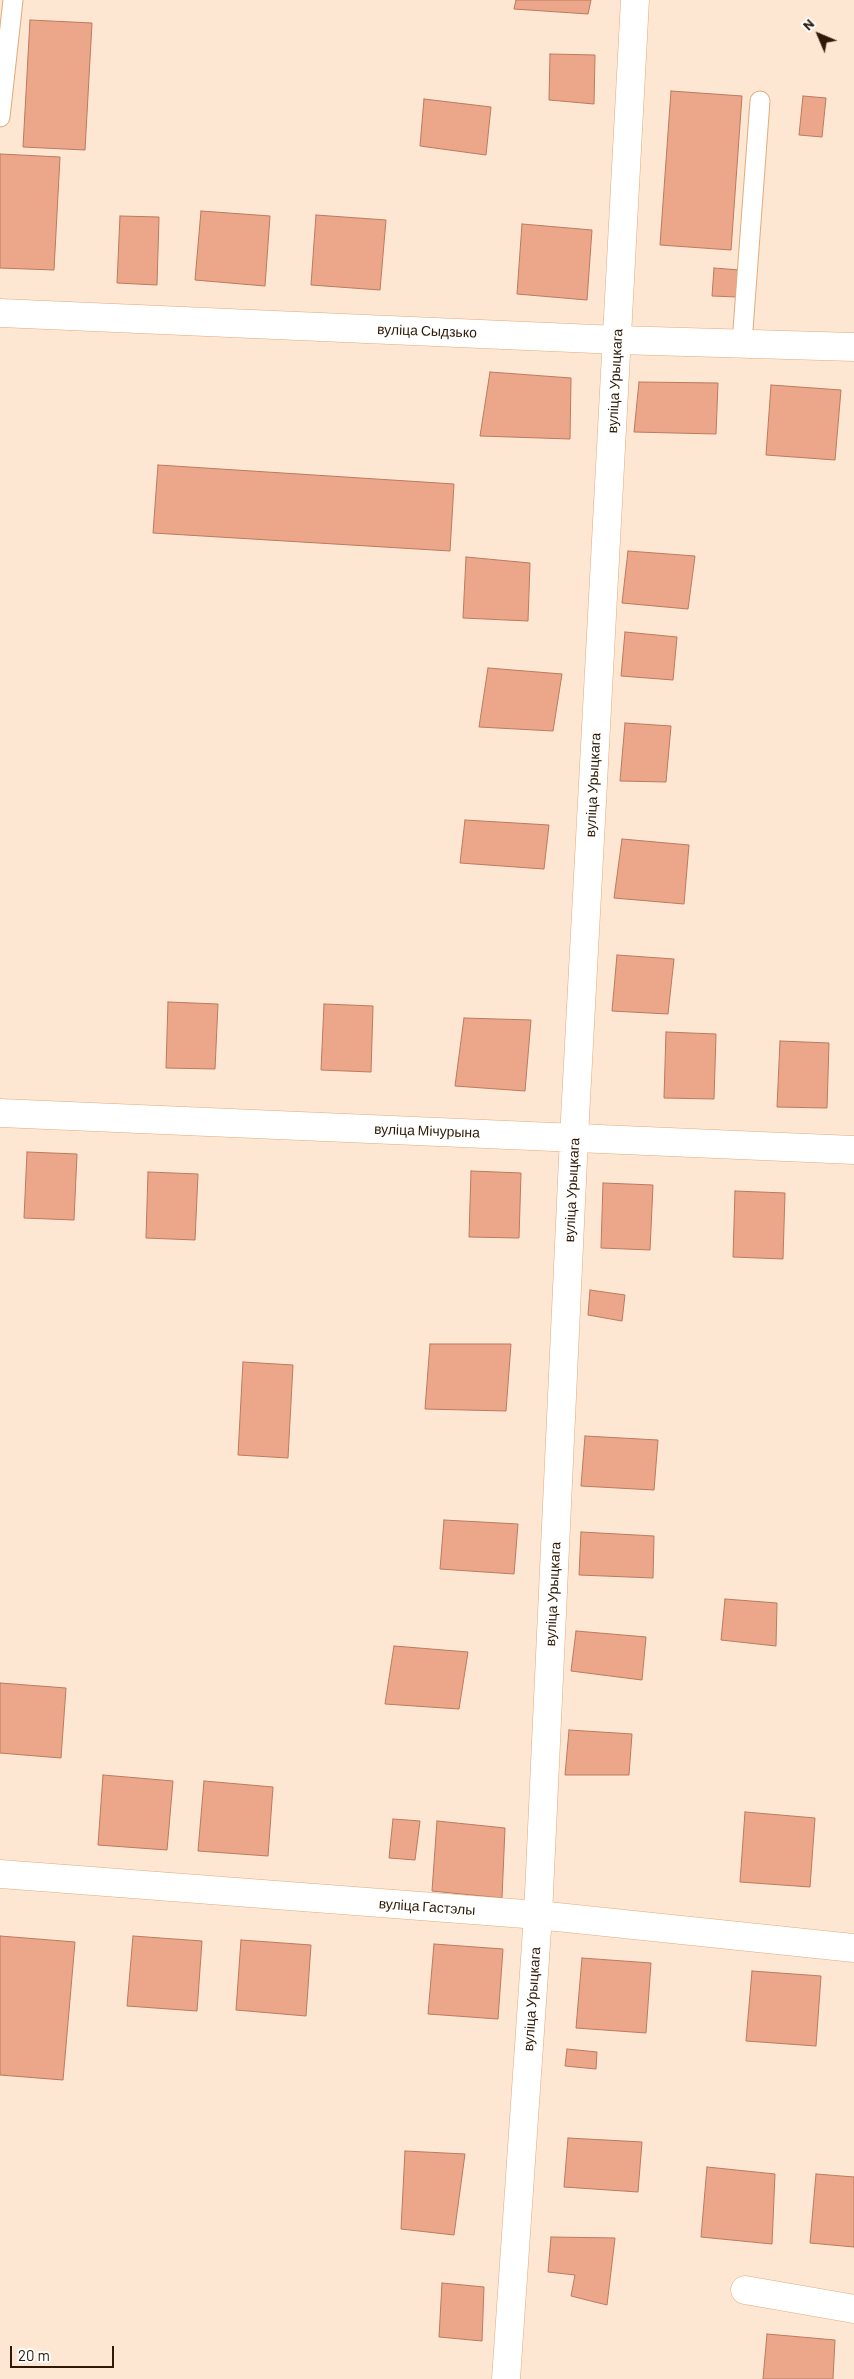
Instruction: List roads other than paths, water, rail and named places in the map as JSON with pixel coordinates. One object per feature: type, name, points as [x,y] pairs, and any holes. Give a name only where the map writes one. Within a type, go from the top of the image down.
[{"type":"street","name":"вуліца Урыцкага","points":[[506,2379],[538,1915],[574,1137],[635,0]]},
{"type":"street","name":"вуліца Сыдзько","points":[[0,313],[618,340],[854,346]]},
{"type":"street","name":"вуліца Мічурына","points":[[0,1113],[854,1150]]},
{"type":"street","name":"вуліца Гастэлы","points":[[0,1874],[538,1915],[854,1948]]},
{"type":"street","points":[[745,2290],[854,2309]]},
{"type":"lane","points":[[0,118],[13,0]]},
{"type":"lane","points":[[742,343],[760,101]]}]
